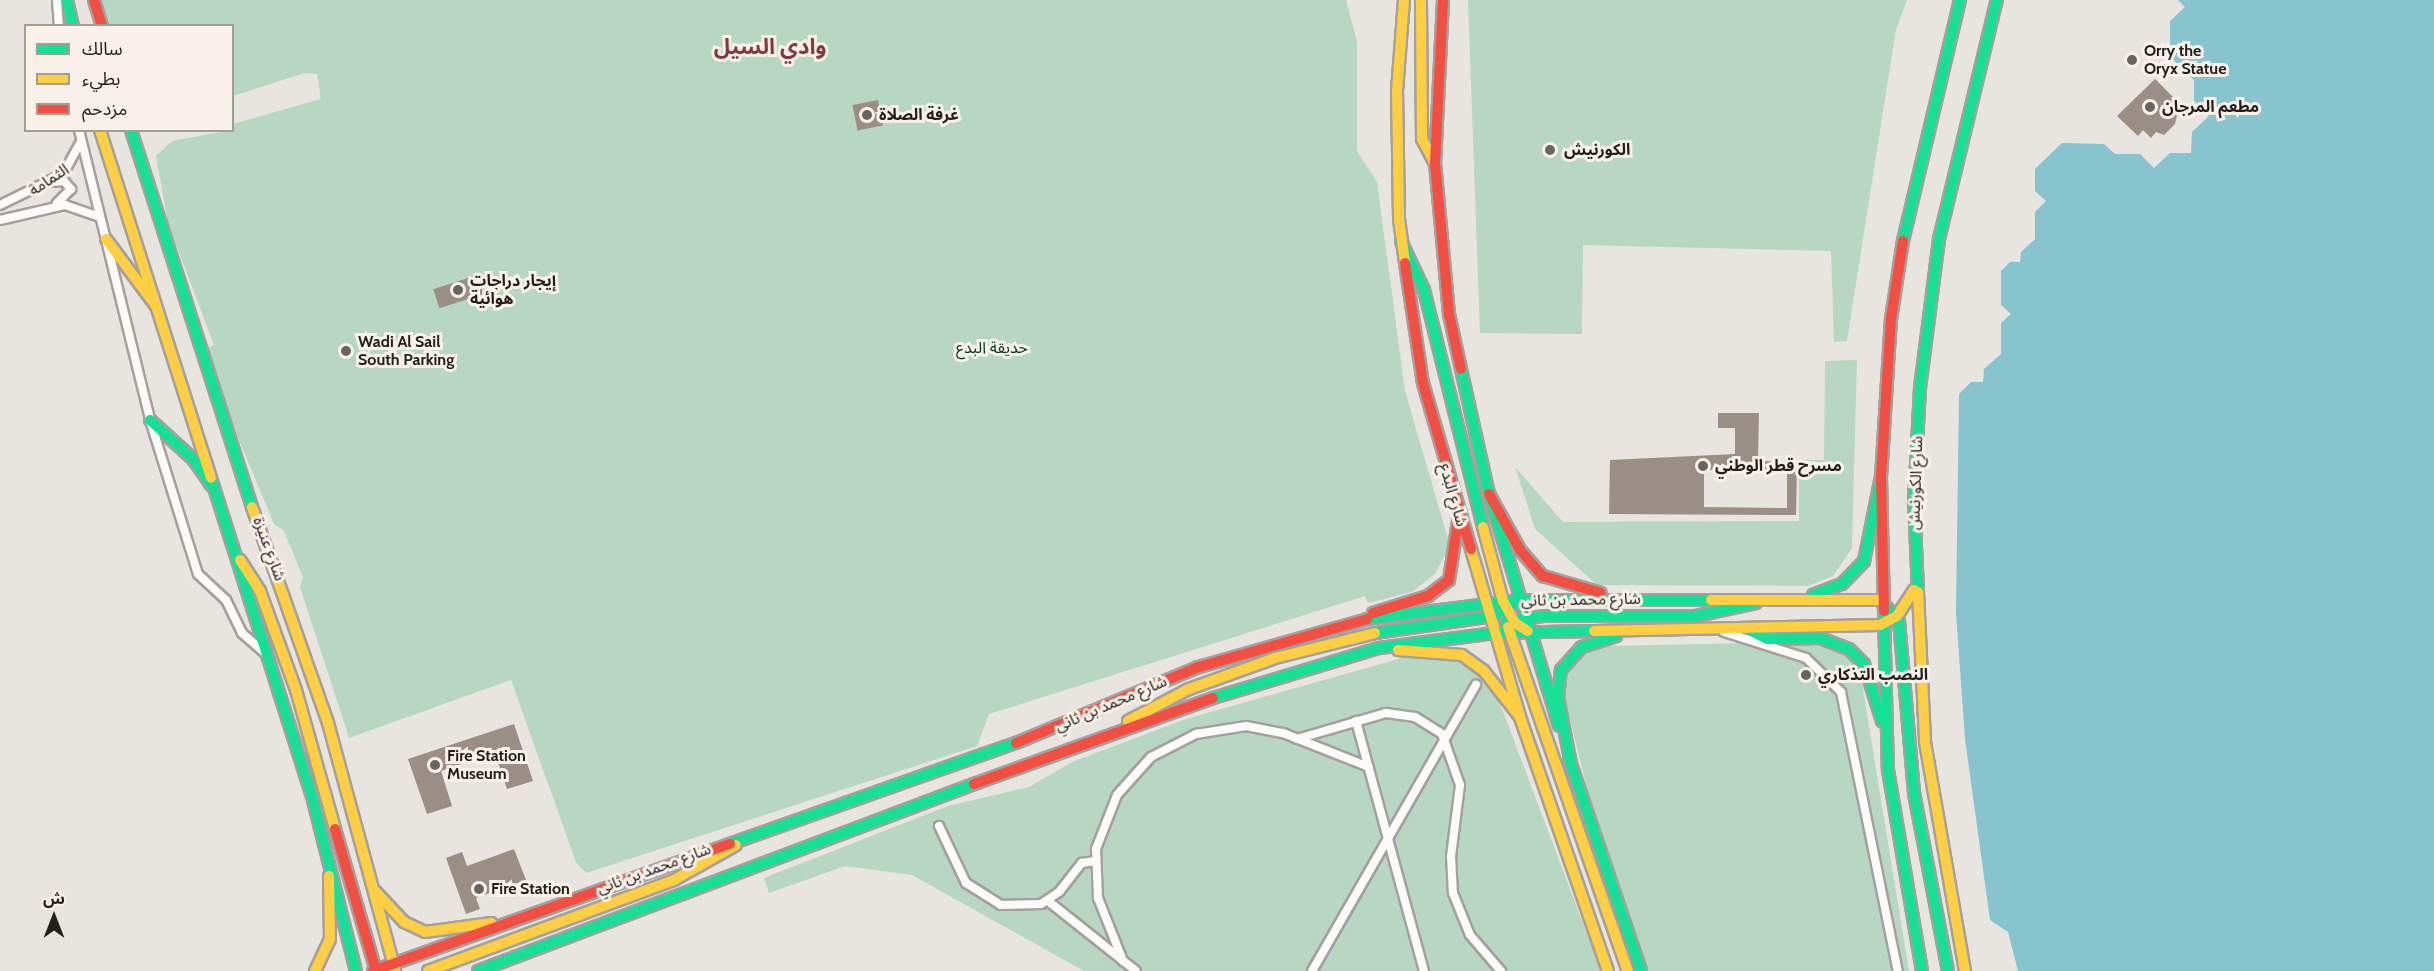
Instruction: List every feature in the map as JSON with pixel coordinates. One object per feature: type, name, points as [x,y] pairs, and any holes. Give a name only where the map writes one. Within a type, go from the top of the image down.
[{"type":"main road","points":[[67,0],[73,24]]},
{"type":"main road","points":[[94,0],[101,24]]},
{"type":"main road","name":"شارع البدع","points":[[1404,0],[1397,100],[1401,241],[1423,383],[1485,602],[1504,617],[1494,633],[1520,717],[1608,971]]},
{"type":"main road","points":[[1421,0],[1422,139],[1435,163]]},
{"type":"main road","points":[[1443,0],[1435,163],[1449,314],[1489,494],[1524,617],[1641,971]]},
{"type":"main road","points":[[1922,971],[1892,814],[1884,725],[1880,625],[1881,477],[1891,319],[1906,218],[1960,0]]},
{"type":"main road","name":"شارع الكورنيش","points":[[1965,971],[1930,785],[1914,590],[1917,430],[1932,284],[1962,129],[1997,0]]},
{"type":"main road","name":"شارع عنيزة","points":[[101,132],[267,654],[331,872],[356,971]]},
{"type":"main road","name":"شارع عنيزة","points":[[132,132],[231,446],[315,680],[375,891],[393,969]]},
{"type":"main road","points":[[106,239],[131,269],[142,295],[157,307]]},
{"type":"main road","points":[[1401,241],[1424,290],[1442,380],[1504,617],[1628,971]]},
{"type":"main road","points":[[150,420],[193,459],[216,489]]},
{"type":"main road","points":[[1794,599],[1835,587],[1860,568],[1871,545],[1874,490],[1881,477]]},
{"type":"main road","points":[[1489,494],[1520,550],[1543,576],[1626,598]]},
{"type":"main road","points":[[1368,617],[1389,605],[1428,596],[1449,580],[1459,515]]},
{"type":"main road","points":[[237,557],[260,591],[284,651],[375,971]]},
{"type":"main road","name":"شارع محمد بن ثاني","points":[[375,971],[393,969],[507,923],[755,833],[1027,739],[1199,667],[1368,617],[1485,602],[1529,632],[1721,631],[1880,625],[1897,616],[1914,590]]},
{"type":"main road","name":"شارع محمد بن ثاني","points":[[478,971],[1110,733],[1293,669],[1379,648],[1494,633],[1504,617],[1520,600],[1626,598],[1880,600]]},
{"type":"main road","points":[[1110,733],[1189,689],[1275,658],[1377,633],[1504,617],[1696,616],[1763,600]]},
{"type":"main road","points":[[1880,600],[1897,616],[1914,793],[1948,971]]},
{"type":"main road","points":[[1750,630],[1767,639],[1820,638],[1849,649],[1864,664],[1884,725]]},
{"type":"main road","points":[[1571,764],[1558,697],[1561,669],[1582,647],[1629,632]]},
{"type":"main road","points":[[1379,648],[1462,655],[1484,671],[1520,717]]},
{"type":"main road","points":[[428,971],[674,880],[755,833]]},
{"type":"main road","points":[[315,971],[330,939],[331,872]]},
{"type":"main road","points":[[375,891],[404,922],[425,932],[507,923]]},
{"type":"main road","points":[[503,971],[517,957]]},
{"type":"street","points":[[57,0],[59,24]]},
{"type":"street","points":[[80,135],[150,420],[199,577],[223,596],[242,633],[267,654]]},
{"type":"street","name":"الثمامة","points":[[0,205],[51,182],[74,163],[80,135]]},
{"type":"street","points":[[47,206],[71,192],[64,181],[51,182]]},
{"type":"street","name":"الثمامة","points":[[0,220],[47,206],[73,205],[100,217]]},
{"type":"street","name":"شارع محمد بن ثاني","points":[[1721,631],[1800,654],[1829,676],[1849,711],[1863,810],[1898,971]]},
{"type":"street","points":[[1312,971],[1476,685]]},
{"type":"street","points":[[1297,739],[1356,721],[1406,715],[1434,727],[1445,740],[1461,797],[1451,856],[1453,893],[1470,935],[1502,971]]},
{"type":"street","points":[[1356,721],[1424,971]]},
{"type":"street","points":[[1124,961],[1101,910],[1095,861],[1101,826],[1117,795],[1161,750],[1196,734],[1233,727],[1297,739],[1369,767]]},
{"type":"street","points":[[939,826],[960,876],[979,895],[1014,907],[1048,901],[1082,863],[1095,861]]},
{"type":"street","points":[[1048,901],[1137,971]]},
{"type":"green space","name":"حديقة البدع","points":[[101,0],[1346,0],[1357,42],[1357,151],[1377,182],[1405,391],[1448,539],[1446,553],[1435,574],[1412,592],[1368,603],[1365,596],[989,714],[977,746],[586,873],[576,862],[511,680],[349,738],[300,587],[303,577],[284,531],[274,524],[227,411],[206,348],[214,345],[168,223],[156,156],[172,141],[221,132],[234,132],[234,124],[321,99],[317,74],[305,73],[234,96],[234,24],[107,24]]},
{"type":"green space","points":[[1468,0],[1907,0],[1896,29],[1847,341],[1834,342],[1831,251],[1583,245],[1582,334],[1480,333]]},
{"type":"green space","points":[[1857,360],[1852,548],[1833,576],[1808,586],[1597,585],[1535,529],[1515,467],[1563,522],[1799,521],[1799,460],[1824,460],[1825,361]]},
{"type":"green space","points":[[1800,642],[1842,651],[1860,671],[1909,971],[1648,971],[1588,792],[1561,684],[1575,656],[1604,646]]},
{"type":"green space","points":[[1416,654],[1445,654],[1471,665],[1496,693],[1601,971],[1084,971],[912,875],[845,866],[769,893],[764,878],[948,806],[1029,787],[1072,762],[1186,719]]},
{"type":"water","points":[[2178,0],[2434,0],[2434,971],[2018,971],[2008,932],[1990,920],[1965,739],[1956,613],[1959,394],[1971,382],[1983,382],[1984,369],[2001,354],[2001,323],[2011,314],[2001,305],[2001,271],[2010,262],[2020,262],[2021,252],[2035,239],[2035,212],[2046,201],[2035,191],[2035,169],[2062,143],[2104,144],[2115,154],[2140,154],[2154,168],[2170,153],[2191,153],[2192,132],[2209,116],[2194,101],[2194,80],[2170,57],[2170,21],[2185,7]]},
{"type":"building","name":"مطعم المرجان","points":[[2155,79],[2175,99],[2170,104],[2178,111],[2175,124],[2164,135],[2156,132],[2151,138],[2143,130],[2138,136],[2117,116]]},
{"type":"building","name":"غرفة الصلاة","points":[[878,100],[883,126],[857,130],[852,105]]},
{"type":"building","name":"إيجار دراجات هوائية","points":[[477,275],[483,294],[439,308],[433,289]]},
{"type":"building","name":"مسرح قطر الوطني","points":[[1718,413],[1759,413],[1758,461],[1797,462],[1796,515],[1609,514],[1610,460],[1735,454],[1735,428],[1718,428]],"holes":[[[1704,470],[1787,470],[1787,508],[1704,507]]]},
{"type":"building","name":"Fire Station Museum","points":[[514,724],[533,781],[507,789],[495,753],[441,771],[452,806],[427,814],[408,759]]},
{"type":"building","name":"Fire Station","points":[[514,849],[526,880],[476,898],[480,909],[466,914],[446,858],[462,852],[467,866]]},
{"type":"traffic: fast","points":[[67,0],[73,24]]},
{"type":"traffic: fast","points":[[1903,241],[1960,0]]},
{"type":"traffic: fast","points":[[1918,592],[1914,502],[1920,388],[1939,239],[1997,0]]},
{"type":"traffic: fast","points":[[132,132],[252,507]]},
{"type":"traffic: fast","points":[[1401,241],[1424,290],[1483,527]]},
{"type":"traffic: fast","points":[[1461,369],[1489,494],[1559,726]]},
{"type":"traffic: fast","points":[[150,420],[193,459],[212,486]]},
{"type":"traffic: fast","points":[[1813,595],[1842,584],[1864,561],[1881,477]]},
{"type":"traffic: fast","points":[[211,478],[313,800],[356,971]]},
{"type":"traffic: fast","points":[[1375,633],[1494,616],[1519,600]]},
{"type":"traffic: fast","points":[[1367,619],[1519,600],[1711,600]]},
{"type":"traffic: fast","points":[[1880,600],[1899,621],[1914,793],[1948,971]]},
{"type":"traffic: fast","points":[[1506,622],[1545,616],[1696,616],[1756,603]]},
{"type":"traffic: fast","points":[[1884,611],[1888,770],[1922,971]]},
{"type":"traffic: fast","points":[[1750,630],[1767,639],[1820,638],[1849,649],[1864,664],[1882,721]]},
{"type":"traffic: fast","points":[[1213,698],[1379,648],[1495,633],[1594,631]]},
{"type":"traffic: fast","points":[[1571,764],[1558,697],[1561,670],[1582,647],[1616,636]]},
{"type":"traffic: fast","points":[[730,844],[1016,743]]},
{"type":"traffic: fast","points":[[1569,758],[1641,971]]},
{"type":"traffic: fast","points":[[478,971],[974,784]]},
{"type":"traffic: slow","points":[[1404,0],[1397,90],[1399,219],[1405,263]]},
{"type":"traffic: slow","points":[[1421,0],[1422,139],[1435,163]]},
{"type":"traffic: slow","points":[[101,132],[211,478]]},
{"type":"traffic: slow","points":[[106,239],[156,306]]},
{"type":"traffic: slow","points":[[252,507],[328,723],[395,970]]},
{"type":"traffic: slow","points":[[1483,527],[1503,601],[1515,623],[1528,631]]},
{"type":"traffic: slow","points":[[1471,549],[1520,717],[1608,971]]},
{"type":"traffic: slow","points":[[240,560],[260,591],[296,690],[335,829]]},
{"type":"traffic: slow","points":[[1594,631],[1880,625],[1897,616],[1914,590]]},
{"type":"traffic: slow","points":[[1918,592],[1925,742],[1965,971]]},
{"type":"traffic: slow","points":[[1711,600],[1880,600]]},
{"type":"traffic: slow","points":[[1508,627],[1628,971]]},
{"type":"traffic: slow","points":[[1128,721],[1189,689],[1275,658],[1375,633]]},
{"type":"traffic: slow","points":[[1398,650],[1462,655],[1484,671],[1520,717]]},
{"type":"traffic: slow","points":[[428,971],[674,880],[736,845]]},
{"type":"traffic: slow","points":[[315,971],[330,939],[329,876]]},
{"type":"traffic: slow","points":[[375,891],[404,922],[425,932],[491,923]]},
{"type":"traffic: jam","points":[[94,0],[101,24]]},
{"type":"traffic: jam","points":[[1443,0],[1435,163],[1449,314],[1461,369]]},
{"type":"traffic: jam","points":[[1884,611],[1881,477],[1891,319],[1903,241]]},
{"type":"traffic: jam","points":[[1405,263],[1423,383],[1471,549]]},
{"type":"traffic: jam","points":[[1489,494],[1520,550],[1543,576],[1601,593]]},
{"type":"traffic: jam","points":[[1373,613],[1428,596],[1449,580],[1459,515]]},
{"type":"traffic: jam","points":[[1016,743],[1199,667],[1367,619]]},
{"type":"traffic: jam","points":[[974,784],[1213,698]]},
{"type":"traffic: jam","points":[[335,829],[376,971]]},
{"type":"traffic: jam","points":[[373,971],[730,844]]},
{"type":"place","name":"Orry the Oryx Statue","points":[[2132,60]]},
{"type":"place","name":"مطعم المرجان","points":[[2150,107]]},
{"type":"place","name":"غرفة الصلاة","points":[[867,115]]},
{"type":"place","name":"الكورنيش","points":[[1550,150]]},
{"type":"place","name":"إيجار دراجات هوائية","points":[[458,290]]},
{"type":"place","name":"Wadi Al Sail South Parking","points":[[346,351]]},
{"type":"place","name":"مسرح قطر الوطني","points":[[1703,466]]},
{"type":"place","name":"النصب التذكاري","points":[[1806,675]]},
{"type":"place","name":"Fire Station Museum","points":[[435,765]]},
{"type":"place","name":"Fire Station","points":[[479,889]]},
{"type":"district","name":"وادي السيل","points":[[770,47]]}]
